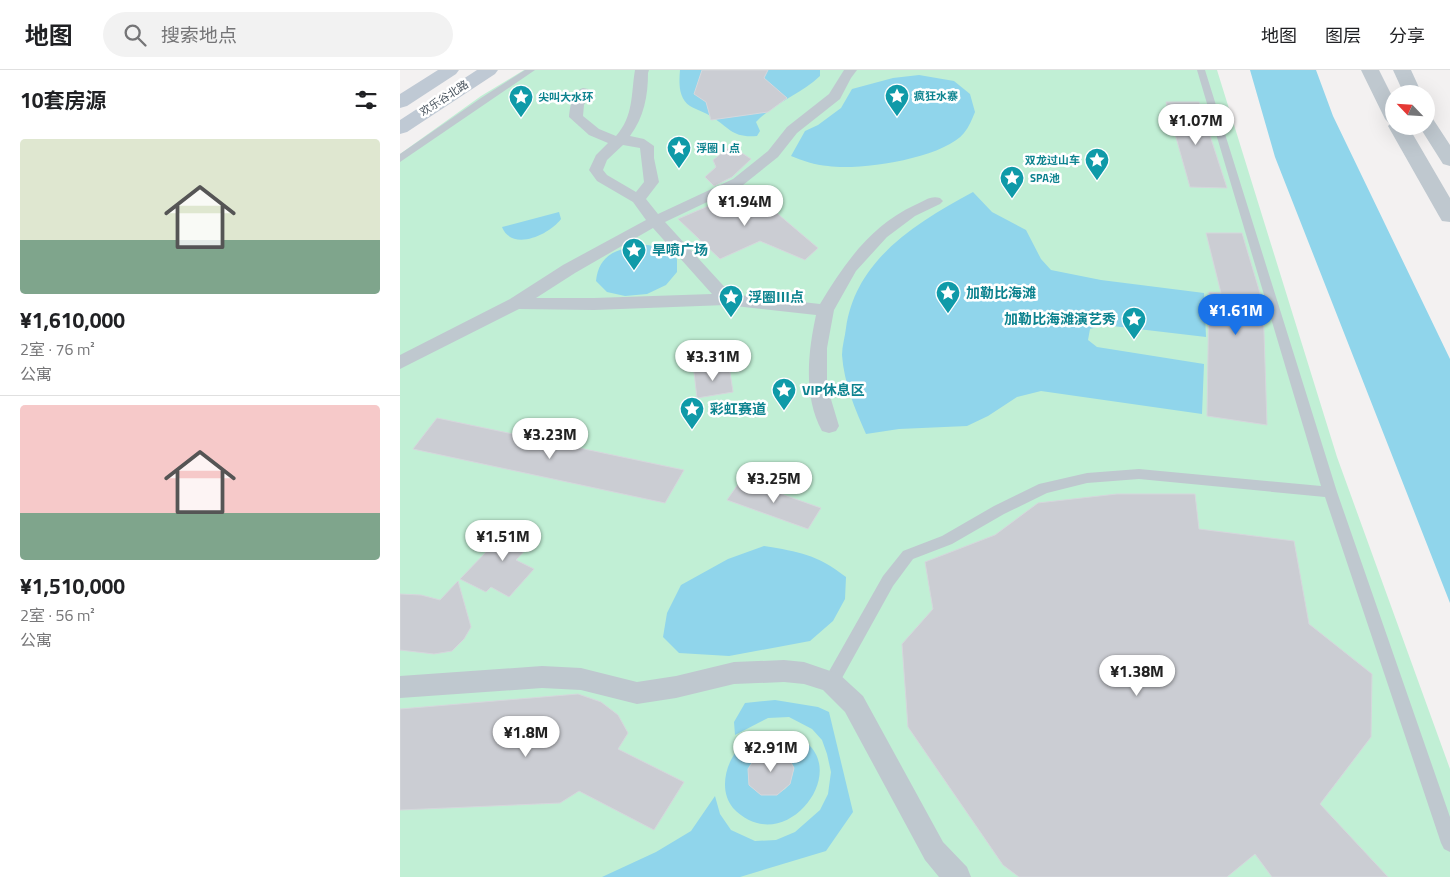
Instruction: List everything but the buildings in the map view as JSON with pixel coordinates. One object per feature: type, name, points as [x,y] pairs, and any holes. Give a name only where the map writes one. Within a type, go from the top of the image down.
[{"type":"main road","name":"欢乐谷北路","points":[[400,102],[450,70]]},
{"type":"main road","name":"欢乐谷北路","points":[[400,128],[489,70]]},
{"type":"street","points":[[642,70],[642,90],[639,105],[626,132],[597,161],[596,170],[602,178],[638,199],[655,221],[726,299]]},
{"type":"street","points":[[400,364],[516,303],[568,269],[655,221],[738,182],[773,154],[792,130],[835,96],[845,76],[851,70]]},
{"type":"street","points":[[1370,70],[1385,101]]},
{"type":"street","points":[[1402,70],[1409,85]]},
{"type":"street","points":[[582,92],[577,105],[576,117],[588,129],[604,138],[638,140],[647,146],[647,158],[652,182],[638,199]]},
{"type":"street","points":[[1403,135],[1450,216]]},
{"type":"street","points":[[1434,135],[1450,160]]},
{"type":"street","points":[[829,426],[818,386],[818,348],[825,310],[850,268],[881,234],[910,212],[936,201]]},
{"type":"street","points":[[516,303],[594,304],[726,299],[825,310]]},
{"type":"street","points":[[400,687],[542,677],[581,679],[637,692],[676,687],[734,673],[784,671],[804,673],[831,682],[854,704],[934,851],[956,877]]},
{"type":"lane","points":[[400,159],[484,100],[531,70]]},
{"type":"lane","points":[[1201,70],[1330,492],[1450,843]]},
{"type":"lane","points":[[831,682],[888,581],[908,555],[947,540],[999,510],[1044,488],[1088,478],[1139,474],[1330,492]]},
{"type":"green space","points":[[524,70],[1217,70],[1337,457],[1450,769],[1450,877],[400,877],[400,154],[481,96]]},
{"type":"water","points":[[680,70],[820,70],[820,76],[763,115],[756,122],[760,131],[757,136],[749,136],[737,134],[709,115],[686,103],[680,89]]},
{"type":"water","points":[[1250,70],[1316,70],[1333,116],[1450,359],[1450,603],[1275,157]]},
{"type":"water","points":[[919,75],[954,81],[970,94],[975,112],[966,131],[954,142],[921,156],[901,161],[860,166],[823,165],[791,156],[805,131],[818,125],[841,108],[852,89],[893,78]]},
{"type":"water","points":[[973,192],[992,212],[1026,230],[1041,259],[1051,270],[1101,280],[1204,293],[1206,337],[1104,325],[1090,329],[1088,340],[1097,347],[1204,364],[1202,414],[1041,391],[1017,397],[988,416],[967,426],[899,429],[866,434],[854,405],[843,365],[842,348],[852,304],[862,282],[892,246],[910,230]]},
{"type":"water","points":[[559,212],[561,219],[555,225],[548,231],[531,238],[514,239],[502,227]]},
{"type":"water","points":[[648,245],[666,249],[677,259],[677,272],[666,285],[647,294],[625,296],[607,292],[596,281],[602,263],[614,252],[630,247]]},
{"type":"water","points":[[764,546],[807,555],[826,563],[846,577],[845,599],[833,621],[810,641],[729,656],[679,653],[663,637],[667,613],[681,585],[728,559]]},
{"type":"water","points":[[775,700],[818,707],[829,712],[853,812],[826,851],[740,877],[602,877],[656,852],[691,831],[715,796],[720,814],[731,830],[755,841],[776,840],[795,832],[820,810],[828,794],[831,772],[822,740],[812,729],[789,717],[768,718],[735,735],[734,722],[745,703]]},
{"type":"water","points":[[776,731],[804,741],[817,757],[819,777],[812,797],[797,814],[777,823],[755,822],[733,808],[728,800],[725,783],[726,773],[733,756],[745,743],[752,738]],"holes":[[[773,750],[787,755],[794,768],[790,782],[784,790],[775,794],[761,795],[749,785],[750,766],[756,758]]]},
{"type":"place","name":"疯狂水寨","points":[[897,117]]},
{"type":"place","name":"尖叫大水环","points":[[521,118]]},
{"type":"place","name":"浮圈Ⅰ点","points":[[679,169]]},
{"type":"place","name":"双龙过山车","points":[[1097,181]]},
{"type":"place","name":"SPA池","points":[[1012,199]]},
{"type":"place","name":"旱喷广场","points":[[634,271]]},
{"type":"place","name":"加勒比海滩","points":[[948,314]]},
{"type":"place","name":"浮圈Ⅲ点","points":[[731,318]]},
{"type":"place","name":"加勒比海滩演艺秀","points":[[1134,340]]},
{"type":"place","name":"VIP休息区","points":[[784,411]]},
{"type":"place","name":"彩虹赛道","points":[[692,430]]}]
